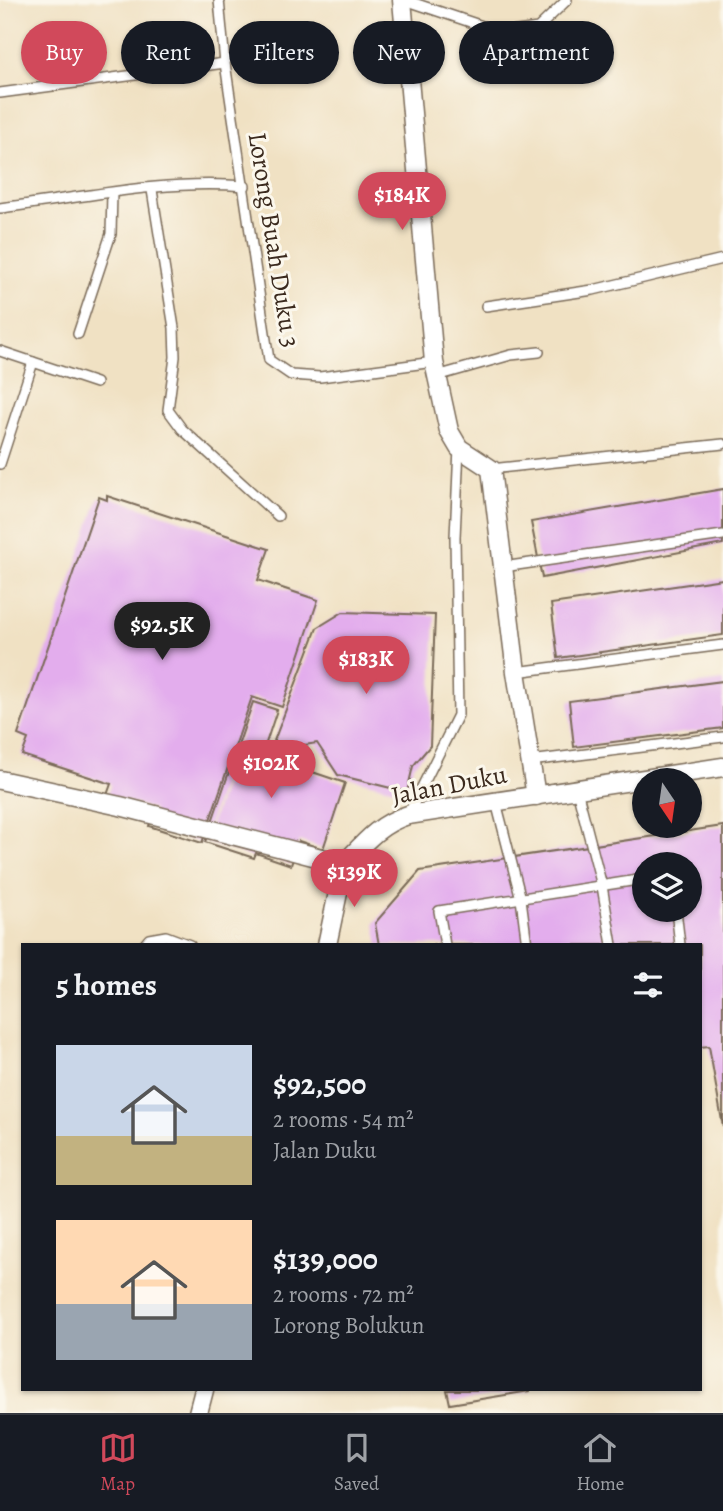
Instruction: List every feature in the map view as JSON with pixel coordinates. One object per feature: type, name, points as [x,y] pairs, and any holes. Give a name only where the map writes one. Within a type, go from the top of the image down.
[{"type":"street","points":[[403,0],[435,369],[449,430],[459,448],[491,469],[516,672],[536,796]]},
{"type":"street","name":"Jalan Duku","points":[[344,864],[388,821],[408,815],[723,767]]},
{"type":"street","points":[[0,780],[120,806],[344,864],[327,943]]},
{"type":"street","points":[[198,1413],[204,1391]]},
{"type":"lane","name":"Lorong Buah Duku 3","points":[[219,0],[225,64],[246,186],[269,360],[291,375],[320,377],[435,369],[540,352]]},
{"type":"lane","points":[[403,0],[503,33],[538,28],[567,0]]},
{"type":"lane","points":[[0,93],[225,64]]},
{"type":"lane","points":[[0,208],[207,184],[246,186]]},
{"type":"lane","points":[[152,190],[174,328],[175,357],[168,410],[174,421],[278,516]]},
{"type":"lane","points":[[78,334],[111,234],[112,193]]},
{"type":"lane","points":[[486,306],[593,290],[723,259]]},
{"type":"lane","points":[[0,351],[96,383]]},
{"type":"lane","points":[[0,464],[33,362]]},
{"type":"lane","points":[[491,469],[723,444]]},
{"type":"lane","points":[[408,815],[458,715],[455,537],[459,448]]},
{"type":"lane","points":[[503,567],[723,535]]},
{"type":"lane","points":[[516,672],[723,645]]},
{"type":"lane","points":[[530,761],[723,737]]},
{"type":"lane","points":[[577,789],[602,886],[612,943]]},
{"type":"lane","points":[[496,802],[521,898],[527,943]]},
{"type":"lane","points":[[445,943],[439,912],[632,881]]},
{"type":"lane","points":[[677,922],[680,943]]},
{"type":"lane","points":[[146,943],[149,939],[166,936],[185,943]]},
{"type":"building","points":[[723,489],[723,544],[542,578],[531,522]]},
{"type":"building","points":[[107,496],[269,549],[258,580],[318,600],[282,707],[252,697],[202,843],[149,826],[154,810],[107,795],[111,784],[22,755],[28,739],[18,735],[99,497],[107,500]]},
{"type":"building","points":[[723,579],[723,635],[558,658],[551,604]]},
{"type":"building","points":[[343,612],[435,615],[430,746],[413,766],[407,792],[338,775],[317,743],[291,747],[274,741],[317,628]]},
{"type":"building","points":[[723,681],[723,728],[574,747],[569,701]]},
{"type":"building","points":[[253,702],[277,710],[262,755],[345,783],[323,849],[299,841],[291,865],[256,853],[254,858],[205,842]]},
{"type":"building","points":[[723,826],[723,1127],[709,1046],[702,1047],[702,943],[379,943],[375,923],[420,871],[642,838],[702,838],[702,829]]},
{"type":"building","points":[[447,1391],[530,1391],[450,1404]]}]
